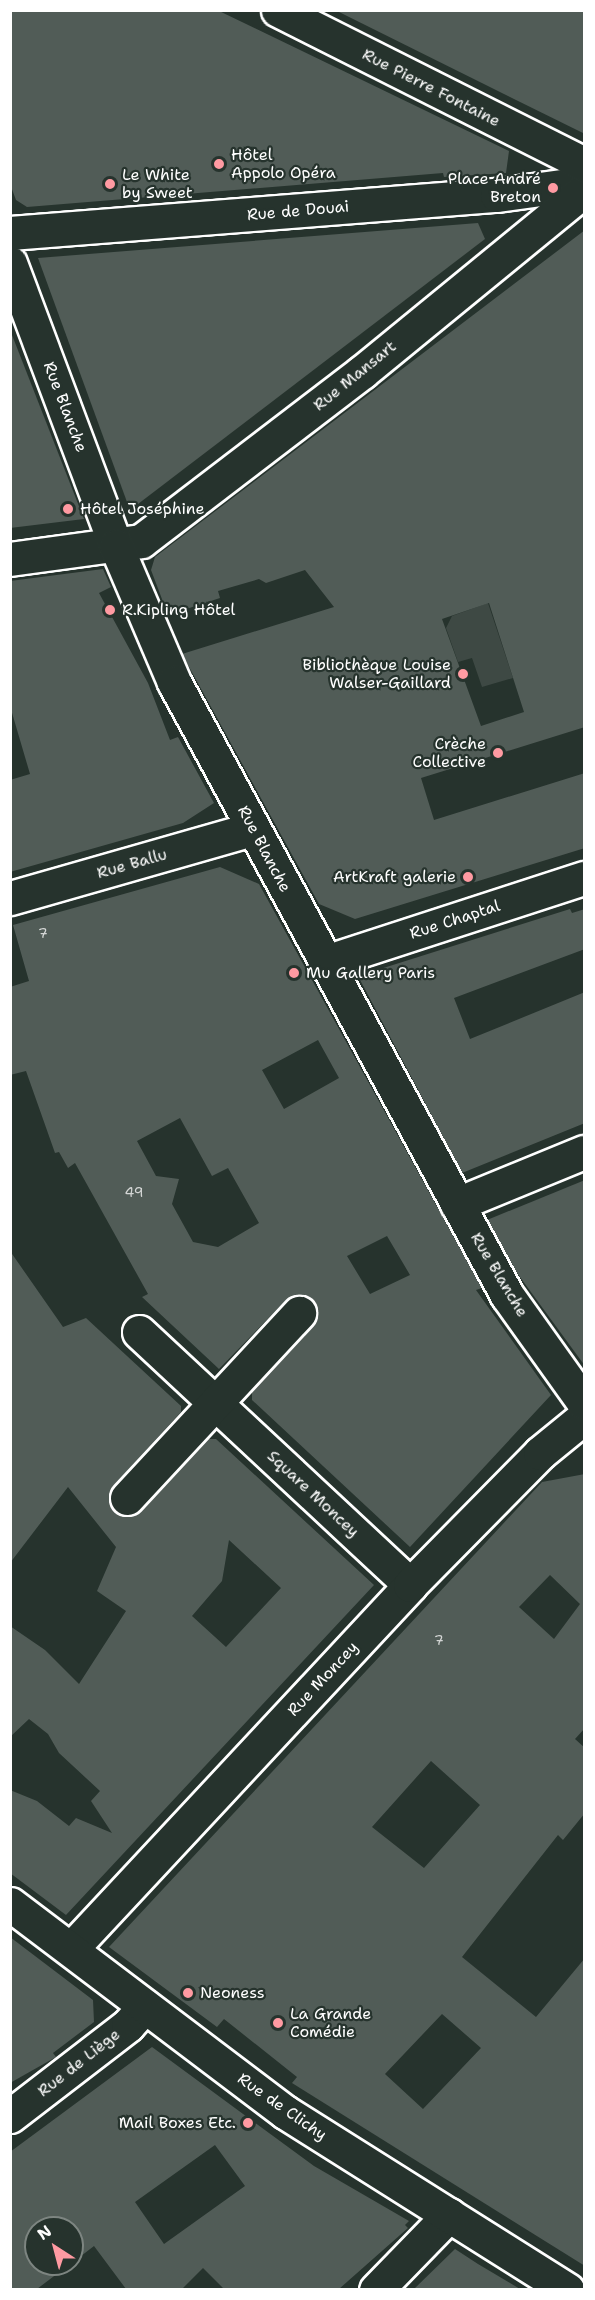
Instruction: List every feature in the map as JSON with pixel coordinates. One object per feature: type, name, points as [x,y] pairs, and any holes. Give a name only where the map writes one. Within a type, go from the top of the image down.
[{"type":"street","name":"Rue Pierre Fontaine","points":[[278,10],[585,164]]},
{"type":"street","name":"Rue de Douai","points":[[10,233],[497,195],[585,183]]},
{"type":"street","name":"Rue Mansart","points":[[10,559],[141,541],[362,372],[585,190]]},
{"type":"street","name":"Rue Blanche","points":[[10,262],[116,546],[160,654],[252,829],[507,1295],[585,1403]]},
{"type":"street","name":"Rue Ballu","points":[[10,898],[252,829]]},
{"type":"street","name":"Rue Chaptal","points":[[325,962],[585,878]]},
{"type":"street","points":[[457,1204],[585,1152]]},
{"type":"street","points":[[127,1498],[299,1313]]},
{"type":"street","name":"Square Moncey","points":[[139,1332],[410,1586]]},
{"type":"street","name":"Rue Moncey","points":[[71,1950],[410,1586],[540,1453],[585,1417]]},
{"type":"street","name":"Rue de Clichy","points":[[10,1904],[285,2112],[568,2289]]},
{"type":"street","name":"Rue de Liège","points":[[10,2116],[128,2025],[145,2006]]},
{"type":"street","points":[[376,2289],[449,2215]]},
{"type":"shaded area","points":[[488,603],[513,678],[482,687],[472,658],[458,662],[446,628],[452,616]]},
{"type":"building","points":[[10,10],[217,10],[509,151],[506,173],[444,177],[443,173],[27,207],[16,200],[10,184]]},
{"type":"building","points":[[335,10],[585,10],[585,134],[514,99]]},
{"type":"building","points":[[478,223],[485,239],[138,504],[127,502],[38,258]]},
{"type":"building","points":[[585,230],[585,727],[421,778],[434,820],[585,773],[585,848],[355,919],[319,904],[182,654],[334,607],[305,570],[266,583],[259,579],[218,591],[220,598],[168,615],[151,570],[155,557]],"holes":[[[489,603],[524,712],[481,726],[442,619]]]},
{"type":"building","points":[[12,335],[84,519],[10,528],[10,336]]},
{"type":"building","points":[[103,569],[111,587],[99,593],[148,683],[170,740],[178,737],[214,803],[183,823],[10,872],[10,780],[30,774],[10,706],[10,581]]},
{"type":"building","points":[[220,867],[259,884],[482,1288],[476,1290],[551,1395],[410,1547],[252,1400],[252,1391],[313,1325],[317,1308],[312,1300],[303,1295],[286,1300],[219,1369],[142,1297],[148,1294],[75,1163],[68,1168],[59,1152],[55,1153],[26,1071],[10,1075],[10,987],[29,981],[13,925]],"holes":[[[318,1040],[339,1078],[284,1109],[262,1070]],[[180,1118],[212,1176],[228,1168],[259,1223],[218,1247],[193,1242],[172,1204],[179,1179],[156,1176],[137,1141]],[[387,1236],[410,1275],[370,1294],[347,1256]]]},
{"type":"building","points":[[570,909],[572,913],[585,909],[585,949],[454,998],[470,1039],[585,992],[585,1123],[462,1173],[358,976]]},
{"type":"building","points":[[585,1180],[585,1366],[517,1273],[487,1220]]},
{"type":"building","points":[[10,1251],[63,1327],[86,1318],[181,1406],[181,1412],[113,1486],[109,1503],[115,1512],[123,1516],[140,1511],[208,1439],[216,1439],[374,1585],[66,1915],[10,1873],[10,1790],[37,1801],[69,1826],[76,1818],[112,1833],[91,1801],[100,1791],[59,1753],[48,1734],[29,1719],[10,1737],[10,1626],[45,1650],[79,1684],[126,1611],[97,1591],[116,1547],[68,1487],[10,1563]],"holes":[[[229,1540],[281,1588],[226,1647],[192,1616],[222,1581]]]},
{"type":"building","points":[[585,1474],[585,1728],[575,1739],[585,1748],[585,1813],[563,1840],[558,1835],[462,1957],[536,2017],[585,1958],[585,2266],[292,2083],[297,2077],[224,2019],[217,2027],[109,1947],[542,1482]],"holes":[[[550,1575],[580,1604],[554,1639],[519,1607]],[[431,1761],[480,1805],[424,1868],[372,1827]],[[442,2014],[481,2048],[423,2109],[385,2074]]]},
{"type":"building","points":[[10,1937],[93,2000],[94,2022],[53,2053],[56,2057],[10,2083]]},
{"type":"building","points":[[152,2047],[314,2166],[409,2221],[405,2225],[408,2228],[339,2289],[224,2289],[203,2268],[182,2289],[126,2289],[94,2246],[84,2254],[84,2216],[24,2216],[24,2276],[54,2276],[37,2289],[10,2289],[10,2152]],"holes":[[[215,2145],[245,2186],[164,2244],[135,2202]]]},
{"type":"building","points":[[455,2249],[478,2264],[520,2289],[414,2289]]},
{"type":"place","name":"Hôtel Appolo Opéra","points":[[219,164]]},
{"type":"place","name":"Le White by Sweet","points":[[110,184]]},
{"type":"place","name":"Place André Breton","points":[[553,188]]},
{"type":"place","name":"Hôtel Joséphine","points":[[68,509]]},
{"type":"place","name":"R.Kipling Hôtel","points":[[110,610]]},
{"type":"place","name":"Bibliothèque Louise Walser-Gaillard","points":[[463,674]]},
{"type":"place","name":"Crèche Collective","points":[[498,753]]},
{"type":"place","name":"ArtKraft galerie","points":[[468,877]]},
{"type":"place","name":"Mu Gallery Paris","points":[[294,973]]},
{"type":"place","name":"Neoness","points":[[188,1993]]},
{"type":"place","name":"La Grande Comédie","points":[[278,2023]]},
{"type":"place","name":"Mail Boxes Etc.","points":[[248,2123]]}]
